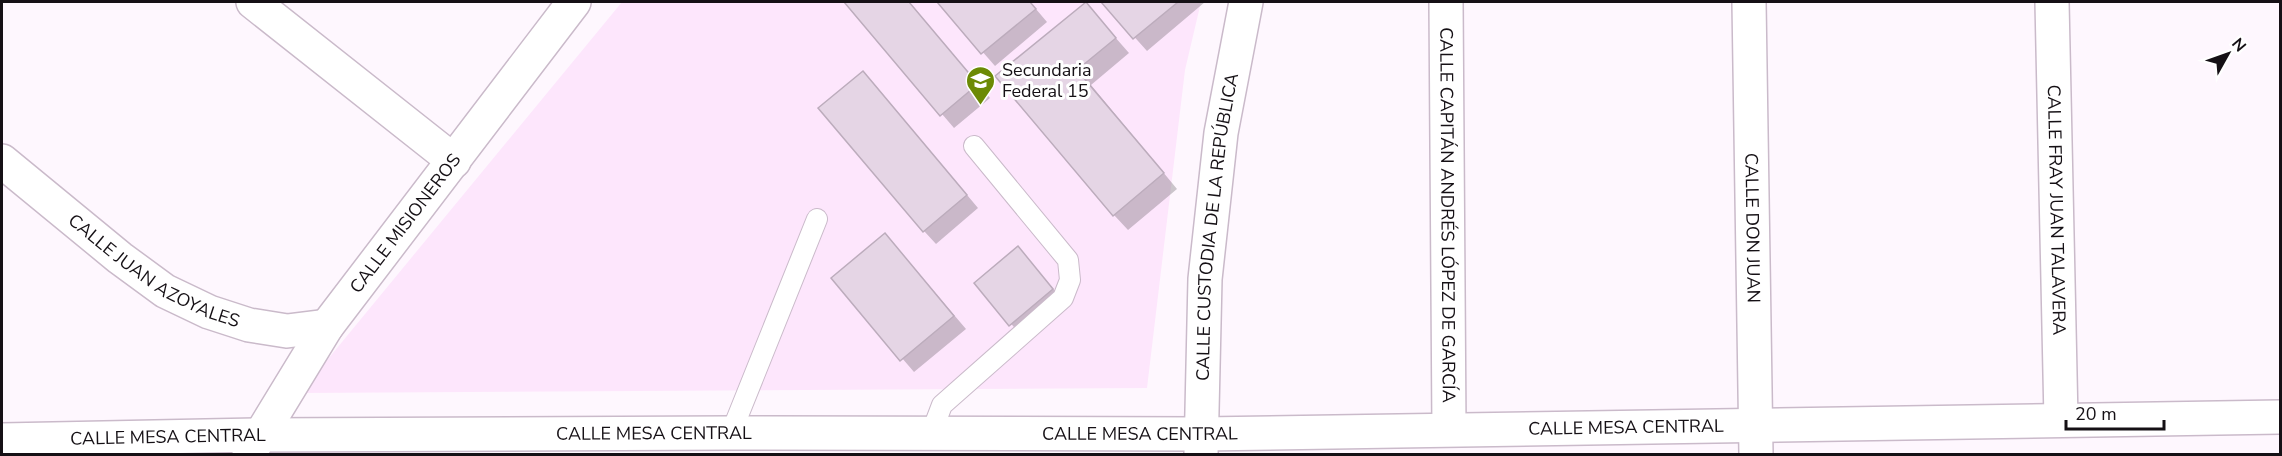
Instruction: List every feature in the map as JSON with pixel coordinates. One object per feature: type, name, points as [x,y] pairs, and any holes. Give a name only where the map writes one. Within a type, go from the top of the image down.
[{"type":"main road","points":[[253,2],[454,161]]},
{"type":"main road","name":"CALLE MISIONEROS","points":[[254,445],[327,326],[574,2]]},
{"type":"main road","name":"CALLE CUSTODIA DE LA REPÚBLICA","points":[[1202,444],[1205,279],[1221,133],[1246,2]]},
{"type":"main road","name":"CALLE CAPITÁN ANDRÉS LÓPEZ DE GARCÍA","points":[[1446,2],[1449,429]]},
{"type":"main road","name":"CALLE DON JUAN","points":[[1749,2],[1755,440]]},
{"type":"main road","name":"CALLE FRAY JUAN TALAVERA","points":[[2052,2],[2061,420]]},
{"type":"main road","name":"CALLE JUAN AZOYALES","points":[[2,161],[120,258],[165,291],[209,312],[249,325],[287,330],[327,326]]},
{"type":"main road","name":"CALLE MESA CENTRAL","points":[[2,440],[254,445],[731,433],[931,434],[1202,444],[1449,429],[1755,440],[2061,420],[2280,417]]},
{"type":"lane","points":[[931,434],[942,405],[1063,298],[1070,280],[1068,261],[974,146]]},
{"type":"lane","points":[[731,433],[817,219]]},
{"type":"shaded area","points":[[622,2],[1201,2],[1185,70],[1147,388],[300,393]]},
{"type":"building","points":[[844,2],[909,2],[978,84],[940,116]]},
{"type":"building","points":[[937,2],[1030,2],[1036,9],[981,54]]},
{"type":"building","points":[[1086,2],[1116,38],[1077,70],[1164,173],[1113,216],[995,76]]},
{"type":"building","points":[[1101,2],[1178,2],[1133,39]]},
{"type":"building","points":[[863,71],[967,195],[923,232],[818,108]]},
{"type":"building","points":[[885,233],[954,316],[900,361],[831,278]]},
{"type":"building","points":[[1018,246],[1053,289],[1009,326],[974,283]]},
{"type":"place","name":"Secundaria Federal 15","points":[[981,106]]}]
